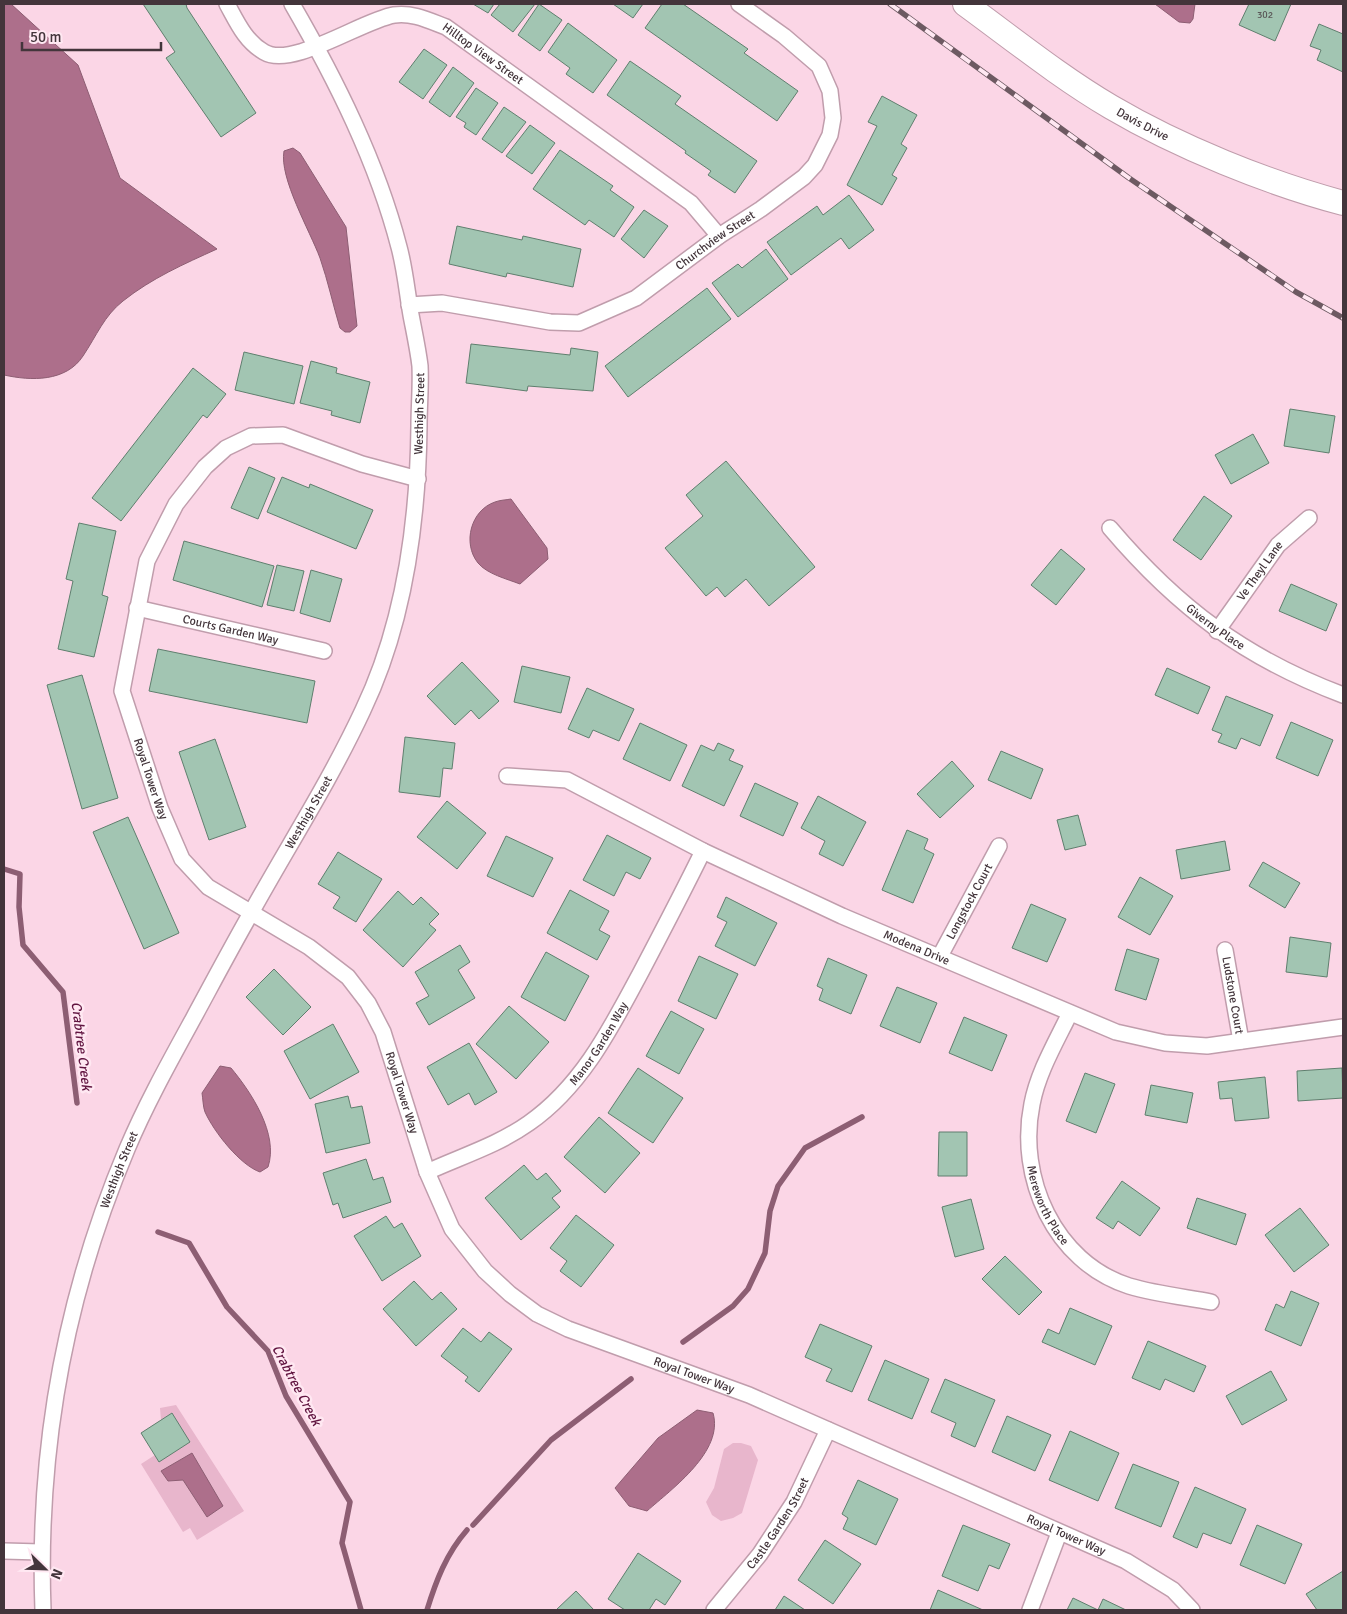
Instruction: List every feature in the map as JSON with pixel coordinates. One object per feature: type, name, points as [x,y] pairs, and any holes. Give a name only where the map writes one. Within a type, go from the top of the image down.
[{"type":"main road","name":"Davis Drive","points":[[965,4],[1079,86],[1111,107],[1143,124],[1195,150],[1343,203]]},
{"type":"street","name":"Hilltop View Street","points":[[227,4],[247,39],[266,53],[287,55],[317,46],[395,15],[420,16],[446,27],[691,204],[719,236]]},
{"type":"street","name":"Westhigh Street","points":[[43,1610],[41,1552],[48,1465],[61,1363],[78,1287],[93,1234],[128,1146],[154,1093],[251,913],[297,835],[366,704],[383,659],[404,586],[418,479],[420,365],[399,248],[377,176],[317,46],[292,4]]},
{"type":"street","name":"Churchview Street","points":[[409,305],[442,303],[550,322],[579,323],[636,298],[719,236],[761,209],[804,177],[815,166],[830,135],[833,118],[830,91],[819,66],[784,36],[739,4]]},
{"type":"street","name":"Royal Tower Way","points":[[418,479],[362,464],[283,435],[251,436],[226,448],[205,467],[176,504],[147,562],[122,691],[160,808],[182,859],[208,887],[309,947],[348,977],[368,1004],[384,1032],[427,1172],[452,1229],[485,1271],[510,1294],[537,1314],[568,1329],[714,1382],[1126,1561],[1150,1574],[1172,1590],[1192,1610]]},
{"type":"street","name":"Ve Theyl Lane","points":[[1217,630],[1278,545],[1309,518]]},
{"type":"street","name":"Giverny Place","points":[[1110,528],[1170,592],[1217,630],[1276,666],[1343,695]]},
{"type":"street","name":"Courts Garden Way","points":[[137,608],[324,651]]},
{"type":"street","name":"Modena Drive","points":[[507,776],[567,780],[703,851],[842,916],[1116,1032],[1165,1043],[1207,1046],[1343,1027]]},
{"type":"street","name":"Longstock Court","points":[[940,956],[999,846]]},
{"type":"street","name":"Manor Garden Way","points":[[427,1172],[506,1138],[531,1122],[573,1084],[596,1052],[623,1005],[703,851]]},
{"type":"street","name":"Ludstone Court","points":[[1225,950],[1241,1041]]},
{"type":"street","name":"Mereworth Place","points":[[1070,1013],[1037,1084],[1028,1129],[1028,1153],[1033,1180],[1044,1208],[1064,1240],[1083,1258],[1104,1273],[1128,1285],[1211,1302]]},
{"type":"street","name":"Castle Garden Street","points":[[714,1610],[760,1554],[794,1502],[828,1430]]},
{"type":"street","points":[[1030,1610],[1059,1533]]},
{"type":"street","points":[[4,1551],[41,1552]]},
{"type":"shaded area","points":[[4,4],[11,4],[78,65],[120,178],[217,249],[157,278],[123,301],[106,319],[76,365],[67,371],[47,378],[25,378],[4,375]]},
{"type":"shaded area","points":[[1155,4],[1195,4],[1193,19],[1190,23],[1179,22]]},
{"type":"shaded area","points":[[293,148],[300,153],[346,227],[357,326],[350,332],[345,332],[340,328],[320,258],[296,204],[286,175],[284,151]]},
{"type":"shaded area","points":[[511,499],[547,548],[548,559],[520,584],[498,576],[482,567],[473,555],[470,537],[475,520],[480,512],[495,502]]},
{"type":"shaded area","points":[[220,1066],[231,1068],[247,1089],[261,1114],[270,1141],[270,1154],[268,1167],[260,1172],[244,1162],[228,1147],[205,1112],[202,1093]]},
{"type":"shaded area","points":[[176,1405],[244,1511],[197,1540],[190,1528],[183,1532],[141,1464],[155,1455],[141,1433],[161,1420],[160,1408]]},
{"type":"shaded area","points":[[697,1410],[713,1413],[714,1427],[711,1441],[704,1455],[682,1480],[647,1511],[629,1506],[615,1488],[658,1438]]},
{"type":"shaded area","points":[[733,1443],[751,1446],[758,1460],[742,1513],[721,1521],[712,1515],[706,1502],[714,1488],[724,1449]]},
{"type":"shaded area","points":[[192,1453],[223,1506],[207,1517],[183,1480],[168,1481],[161,1471]]},
{"type":"building","points":[[143,4],[186,4],[256,113],[221,137],[166,58],[175,52]]},
{"type":"building","points":[[473,4],[494,4],[488,13]]},
{"type":"building","points":[[500,4],[535,4],[513,32],[491,15]]},
{"type":"building","points":[[539,4],[562,20],[540,51],[518,35]]},
{"type":"building","points":[[613,4],[643,4],[633,18]]},
{"type":"building","points":[[662,4],[683,4],[748,49],[744,53],[798,91],[777,121],[645,28]]},
{"type":"building","points":[[1249,4],[1291,4],[1275,41],[1239,25]]},
{"type":"building","points":[[568,23],[617,60],[593,93],[566,74],[570,68],[548,52]]},
{"type":"building","points":[[1319,24],[1343,34],[1343,72],[1317,60],[1321,50],[1310,46]]},
{"type":"building","points":[[424,49],[447,65],[423,99],[399,82]]},
{"type":"building","points":[[630,61],[681,96],[675,104],[757,161],[735,193],[708,175],[711,171],[685,153],[686,151],[607,95]]},
{"type":"building","points":[[453,67],[474,83],[450,117],[429,102]]},
{"type":"building","points":[[476,88],[498,103],[476,135],[464,127],[466,123],[456,117]]},
{"type":"building","points":[[882,96],[917,115],[901,144],[907,148],[892,175],[897,178],[882,205],[847,185],[877,126],[868,122]]},
{"type":"building","points":[[504,107],[526,122],[502,153],[482,139]]},
{"type":"building","points":[[530,125],[555,143],[532,174],[506,156]]},
{"type":"building","points":[[560,150],[613,186],[610,190],[634,207],[614,237],[589,220],[585,225],[533,189]]},
{"type":"building","points":[[849,195],[874,230],[849,249],[841,238],[791,275],[767,242],[817,206],[823,215]]},
{"type":"building","points":[[644,210],[668,226],[644,258],[621,239]]},
{"type":"building","points":[[457,226],[522,240],[523,236],[581,249],[573,287],[507,273],[506,277],[449,264]]},
{"type":"building","points":[[766,249],[788,279],[738,317],[712,283],[738,264],[742,268]]},
{"type":"building","points":[[707,288],[731,319],[628,397],[605,366]]},
{"type":"building","points":[[471,344],[570,355],[571,348],[598,352],[593,391],[528,386],[527,391],[466,383]]},
{"type":"building","points":[[244,352],[303,366],[294,404],[235,390]]},
{"type":"building","points":[[311,361],[337,368],[336,373],[370,382],[360,423],[331,415],[332,411],[300,403]]},
{"type":"building","points":[[193,368],[226,394],[207,418],[203,415],[121,521],[92,498]]},
{"type":"building","points":[[1290,409],[1335,416],[1329,453],[1284,446]]},
{"type":"building","points":[[1253,434],[1269,463],[1231,484],[1215,455]]},
{"type":"building","points":[[726,461],[815,567],[769,606],[746,579],[725,597],[717,587],[706,596],[665,548],[703,516],[686,495]]},
{"type":"building","points":[[249,467],[275,478],[258,519],[231,508]]},
{"type":"building","points":[[282,477],[309,488],[310,484],[373,510],[356,549],[267,512]]},
{"type":"building","points":[[1204,496],[1232,516],[1201,560],[1173,540]]},
{"type":"building","points":[[79,523],[116,531],[102,595],[108,597],[94,657],[58,649],[73,581],[66,579]]},
{"type":"building","points":[[184,541],[274,566],[262,607],[173,580]]},
{"type":"building","points":[[1061,549],[1085,569],[1056,605],[1031,585]]},
{"type":"building","points":[[277,565],[304,571],[294,611],[267,605]]},
{"type":"building","points":[[311,570],[342,579],[330,622],[300,613]]},
{"type":"building","points":[[1291,584],[1337,604],[1326,631],[1279,611]]},
{"type":"building","points":[[158,649],[315,681],[307,723],[149,691]]},
{"type":"building","points":[[462,662],[499,701],[479,719],[471,710],[455,725],[427,696]]},
{"type":"building","points":[[522,666],[570,677],[561,713],[514,702]]},
{"type":"building","points":[[1167,668],[1210,687],[1198,714],[1155,695]]},
{"type":"building","points":[[82,675],[118,798],[82,809],[47,685]]},
{"type":"building","points":[[587,688],[634,709],[619,741],[593,730],[589,738],[568,729]]},
{"type":"building","points":[[1226,696],[1273,715],[1260,746],[1241,738],[1236,749],[1218,742],[1222,734],[1212,730]]},
{"type":"building","points":[[1291,722],[1333,740],[1318,776],[1276,758]]},
{"type":"building","points":[[640,723],[687,745],[670,781],[623,759]]},
{"type":"building","points":[[405,737],[455,743],[452,769],[443,768],[440,797],[399,792]]},
{"type":"building","points":[[215,739],[246,827],[209,840],[179,752]]},
{"type":"building","points":[[718,743],[734,750],[729,760],[743,766],[724,806],[682,786],[701,745],[714,751]]},
{"type":"building","points":[[1001,751],[1043,769],[1031,799],[988,780]]},
{"type":"building","points":[[952,761],[974,786],[940,818],[917,794]]},
{"type":"building","points":[[755,783],[798,803],[783,836],[740,816]]},
{"type":"building","points":[[818,796],[866,822],[843,866],[819,854],[825,841],[801,828]]},
{"type":"building","points":[[447,801],[486,833],[457,869],[417,837]]},
{"type":"building","points":[[1078,815],[1086,845],[1065,850],[1057,820]]},
{"type":"building","points":[[128,817],[179,933],[144,949],[93,832]]},
{"type":"building","points":[[907,830],[928,839],[924,849],[934,854],[913,903],[882,890]]},
{"type":"building","points":[[607,835],[651,858],[640,879],[626,872],[614,896],[583,880]]},
{"type":"building","points":[[506,836],[553,858],[533,897],[487,876]]},
{"type":"building","points":[[1225,841],[1230,870],[1181,879],[1176,850]]},
{"type":"building","points":[[338,852],[382,879],[356,922],[333,908],[340,897],[318,884]]},
{"type":"building","points":[[1263,862],[1300,883],[1285,908],[1249,886]]},
{"type":"building","points":[[1140,877],[1173,896],[1150,935],[1118,917]]},
{"type":"building","points":[[570,890],[609,911],[599,930],[610,936],[597,960],[547,933]]},
{"type":"building","points":[[398,891],[413,905],[421,897],[439,914],[429,924],[436,930],[403,967],[363,930]]},
{"type":"building","points":[[726,897],[777,923],[755,966],[715,946],[727,922],[717,917]]},
{"type":"building","points":[[1031,904],[1066,919],[1047,962],[1012,948]]},
{"type":"building","points":[[1290,937],[1331,943],[1327,977],[1286,972]]},
{"type":"building","points":[[460,945],[470,962],[458,970],[475,998],[429,1025],[416,1003],[429,996],[415,972]]},
{"type":"building","points":[[1127,949],[1159,959],[1146,1000],[1115,990]]},
{"type":"building","points":[[546,952],[589,976],[565,1021],[521,997]]},
{"type":"building","points":[[699,956],[738,974],[716,1019],[678,1001]]},
{"type":"building","points":[[828,958],[867,975],[851,1014],[819,1000],[823,989],[817,986]]},
{"type":"building","points":[[274,969],[311,1007],[283,1035],[246,997]]},
{"type":"building","points":[[897,987],[937,1003],[920,1043],[880,1026]]},
{"type":"building","points":[[509,1006],[549,1042],[516,1079],[476,1044]]},
{"type":"building","points":[[671,1011],[704,1029],[679,1074],[646,1056]]},
{"type":"building","points":[[964,1017],[1007,1035],[992,1071],[949,1053]]},
{"type":"building","points":[[333,1024],[359,1072],[310,1099],[284,1051]]},
{"type":"building","points":[[469,1043],[497,1092],[475,1105],[469,1093],[448,1105],[427,1067]]},
{"type":"building","points":[[638,1068],[683,1098],[653,1143],[608,1113]]},
{"type":"building","points":[[1342,1068],[1343,1098],[1298,1101],[1297,1071]]},
{"type":"building","points":[[1085,1073],[1115,1084],[1096,1133],[1066,1121]]},
{"type":"building","points":[[1265,1077],[1269,1118],[1235,1121],[1232,1098],[1220,1099],[1218,1082]]},
{"type":"building","points":[[1151,1085],[1193,1093],[1187,1123],[1145,1115]]},
{"type":"building","points":[[348,1096],[351,1108],[362,1106],[370,1143],[326,1153],[315,1104]]},
{"type":"building","points":[[599,1117],[640,1153],[605,1193],[564,1157]]},
{"type":"building","points":[[939,1132],[967,1132],[967,1176],[938,1176]]},
{"type":"building","points":[[366,1159],[373,1180],[383,1177],[391,1202],[343,1218],[338,1203],[333,1205],[323,1173]]},
{"type":"building","points":[[524,1165],[537,1180],[546,1173],[561,1191],[552,1198],[560,1207],[521,1240],[485,1198]]},
{"type":"building","points":[[1122,1181],[1160,1208],[1140,1236],[1118,1221],[1113,1229],[1096,1218]]},
{"type":"building","points":[[1197,1198],[1246,1214],[1236,1245],[1187,1228]]},
{"type":"building","points":[[971,1199],[984,1249],[955,1257],[942,1207]]},
{"type":"building","points":[[1300,1208],[1329,1245],[1294,1272],[1265,1235]]},
{"type":"building","points":[[576,1215],[614,1245],[581,1287],[560,1271],[567,1261],[550,1248]]},
{"type":"building","points":[[386,1216],[394,1228],[402,1223],[421,1256],[382,1281],[354,1236]]},
{"type":"building","points":[[1005,1256],[1042,1292],[1019,1315],[982,1279]]},
{"type":"building","points":[[414,1281],[432,1300],[441,1292],[457,1309],[416,1346],[383,1309]]},
{"type":"building","points":[[1291,1291],[1319,1303],[1301,1346],[1265,1330],[1276,1304],[1284,1308]]},
{"type":"building","points":[[1070,1308],[1112,1326],[1095,1365],[1042,1342],[1048,1329],[1059,1334]]},
{"type":"building","points":[[820,1324],[872,1346],[852,1392],[826,1381],[832,1369],[805,1357]]},
{"type":"building","points":[[463,1328],[481,1342],[489,1332],[512,1349],[479,1392],[465,1381],[468,1377],[441,1356]]},
{"type":"building","points":[[1148,1341],[1206,1366],[1194,1392],[1165,1379],[1160,1390],[1132,1378]]},
{"type":"building","points":[[885,1360],[929,1379],[912,1419],[868,1400]]},
{"type":"building","points":[[1271,1371],[1287,1400],[1242,1425],[1226,1396]]},
{"type":"building","points":[[945,1379],[995,1400],[975,1447],[951,1436],[956,1423],[931,1412]]},
{"type":"building","points":[[172,1413],[190,1442],[159,1462],[141,1433]]},
{"type":"building","points":[[1007,1416],[1051,1435],[1035,1471],[992,1452]]},
{"type":"building","points":[[1070,1431],[1119,1453],[1098,1501],[1049,1480]]},
{"type":"building","points":[[1133,1464],[1179,1482],[1161,1527],[1115,1508]]},
{"type":"building","points":[[858,1480],[898,1499],[876,1545],[843,1529],[848,1518],[842,1514]]},
{"type":"building","points":[[1195,1487],[1246,1509],[1231,1544],[1203,1533],[1197,1548],[1173,1537]]},
{"type":"building","points":[[963,1525],[1010,1544],[999,1569],[989,1565],[978,1591],[942,1576]]},
{"type":"building","points":[[1257,1525],[1302,1544],[1285,1584],[1240,1565]]},
{"type":"building","points":[[825,1540],[861,1564],[833,1604],[798,1580]]},
{"type":"building","points":[[638,1553],[681,1581],[665,1605],[656,1599],[649,1610],[625,1610],[608,1599]]},
{"type":"building","points":[[1343,1571],[1343,1610],[1317,1610],[1306,1594]]},
{"type":"building","points":[[938,1590],[983,1610],[930,1610]]},
{"type":"building","points":[[576,1591],[594,1610],[556,1610]]},
{"type":"building","points":[[784,1596],[805,1610],[775,1610]]},
{"type":"building","points":[[1073,1598],[1098,1610],[1067,1610]]},
{"type":"building","points":[[1103,1599],[1126,1610],[1098,1610]]},
{"type":"waterway","name":"Crabtree Creek","points":[[4,869],[20,874],[19,907],[23,945],[63,992],[77,1103]]},
{"type":"waterway","points":[[683,1342],[733,1306],[748,1289],[765,1253],[770,1211],[778,1186],[805,1148],[862,1117]]},
{"type":"waterway","name":"Crabtree Creek","points":[[158,1232],[189,1243],[227,1307],[268,1351],[286,1396],[350,1502],[342,1543],[361,1610]]},
{"type":"waterway","points":[[473,1525],[551,1440],[631,1379]]},
{"type":"waterway","points":[[427,1610],[442,1568],[467,1530]]},
{"type":"railway","points":[[890,4],[1129,178],[1296,292],[1343,318]]}]
